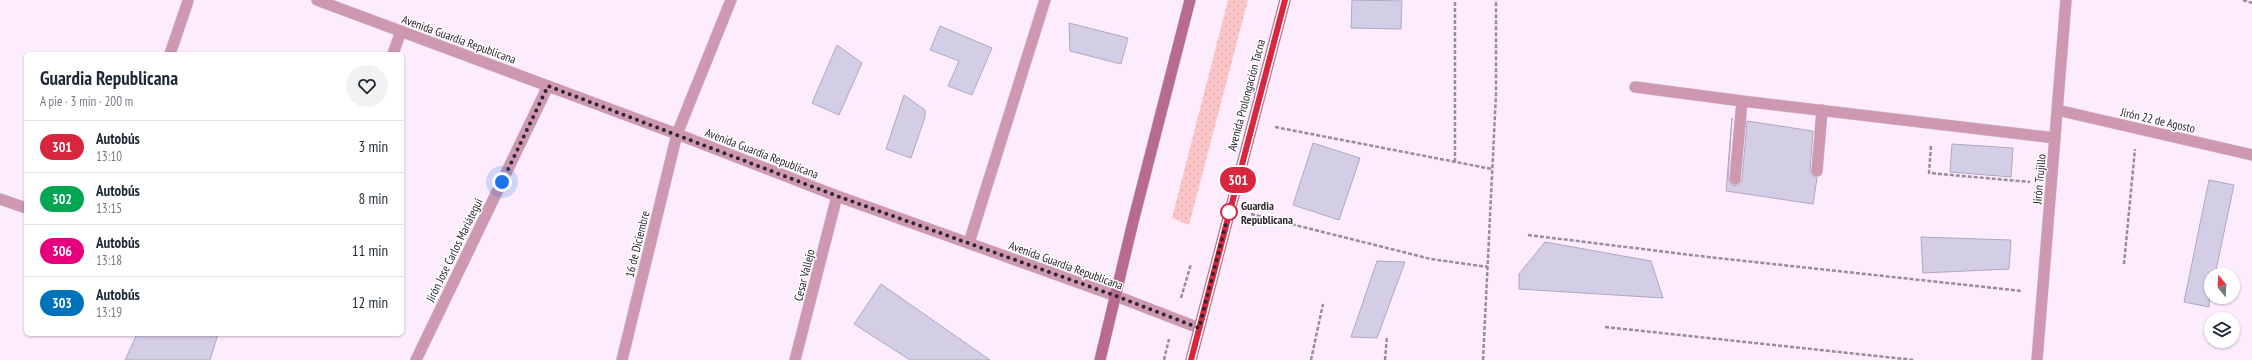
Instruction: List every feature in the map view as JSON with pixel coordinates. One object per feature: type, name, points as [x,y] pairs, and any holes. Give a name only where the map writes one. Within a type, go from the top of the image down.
[{"type":"main road","points":[[1100,360],[1133,222],[1190,0]]},
{"type":"main road","name":"Avenida Prolongación Tacna","points":[[1191,360],[1285,0]]},
{"type":"street","name":"Avenida Guardia Republicana","points":[[317,0],[677,134],[837,196],[1116,296],[1199,328]]},
{"type":"street","name":"16 de Diciembre","points":[[622,360],[677,134],[731,0]]},
{"type":"street","points":[[969,243],[1045,0]]},
{"type":"street","name":"Jirón Trujillo","points":[[2037,360],[2066,0]]},
{"type":"street","points":[[171,52],[188,1]]},
{"type":"street","points":[[394,52],[401,31]]},
{"type":"street","name":"Jirón Jose Carlos Mariátegui","points":[[416,360],[548,86]]},
{"type":"street","points":[[1635,87],[2056,138]]},
{"type":"street","points":[[1735,178],[1742,101]]},
{"type":"street","points":[[1817,171],[1822,110]]},
{"type":"street","name":"Jirón 22 de Agosto","points":[[2058,110],[2252,155]]},
{"type":"street","name":"Cesar Vallejo","points":[[795,360],[837,196]]},
{"type":"street","points":[[0,199],[24,207]]},
{"type":"path","points":[[1455,0],[1455,162]]},
{"type":"path","points":[[1483,360],[1496,94],[1496,0]]},
{"type":"path","points":[[2243,0],[2252,3]]},
{"type":"path","points":[[1253,122],[1492,169]]},
{"type":"path","points":[[1932,123],[1929,173],[2052,184]]},
{"type":"path","points":[[2124,264],[2137,128]]},
{"type":"path","points":[[1230,208],[1431,259],[1488,267]]},
{"type":"path","points":[[1528,234],[1708,257],[2042,293]]},
{"type":"path","points":[[1311,360],[1323,304]]},
{"type":"path","points":[[1606,327],[1914,360]]},
{"type":"path","points":[[1385,360],[1387,336]]},
{"type":"path","points":[[1866,360],[1867,355]]},
{"type":"shaded area","points":[[1228,0],[1248,0],[1189,225],[1172,218]]},
{"type":"building","points":[[1352,0],[1402,1],[1401,29],[1351,28]]},
{"type":"building","points":[[1069,23],[1128,38],[1121,64],[1070,51]]},
{"type":"building","points":[[940,26],[992,48],[972,95],[948,86],[959,61],[930,50]]},
{"type":"building","points":[[837,45],[862,63],[839,115],[812,103]]},
{"type":"building","points":[[904,95],[925,110],[925,117],[911,158],[886,149]]},
{"type":"building","points":[[1732,118],[1728,179],[1734,186],[1738,185],[1742,180],[1747,121],[1813,131],[1810,171],[1813,176],[1817,178],[1813,204],[1726,191]]},
{"type":"building","points":[[1313,143],[1360,158],[1339,220],[1293,205]]},
{"type":"building","points":[[1952,144],[2013,148],[2011,177],[1950,172]]},
{"type":"building","points":[[2209,180],[2234,185],[2216,268],[2204,268],[2204,304],[2209,304],[2209,307],[2184,302]]},
{"type":"building","points":[[1921,237],[2011,240],[2009,269],[1923,273]]},
{"type":"building","points":[[1545,242],[1651,261],[1663,298],[1519,289],[1519,274]]},
{"type":"building","points":[[1377,261],[1405,262],[1377,338],[1351,337]]},
{"type":"building","points":[[881,284],[990,360],[910,360],[854,324]]},
{"type":"building","points":[[136,336],[217,336],[210,360],[125,360]]},
{"type":"bus line","name":"301","points":[[1191,360],[1285,0]]},
{"type":"place","name":"Guardia Republicana","points":[[1229,212]]},
{"type":"route","points":[[502,182],[548,86],[837,196],[1116,296],[1199,328],[1230,208],[1229,212]]}]
